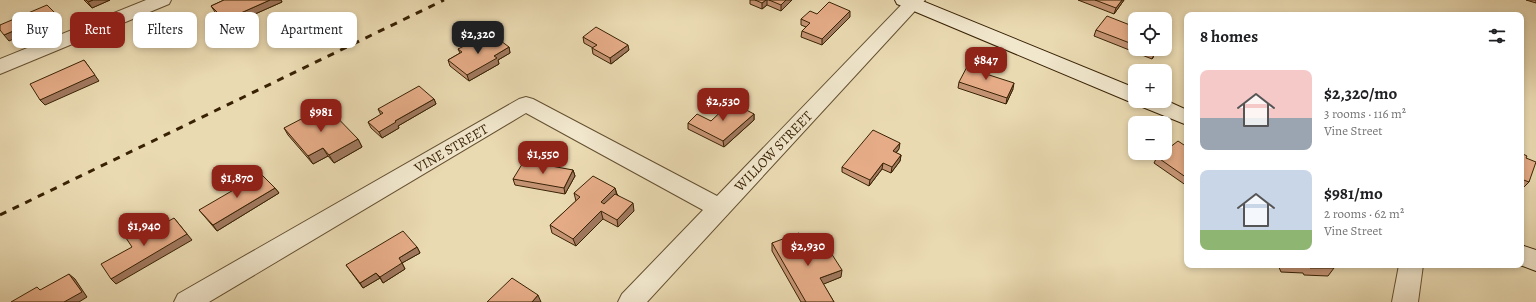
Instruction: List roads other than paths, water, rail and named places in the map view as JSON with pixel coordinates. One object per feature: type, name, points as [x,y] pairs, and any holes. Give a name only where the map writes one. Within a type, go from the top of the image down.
[{"type":"street","points":[[0,67],[162,0]]},
{"type":"street","points":[[911,1],[1128,93]]},
{"type":"street","name":"WILLOW STREET","points":[[631,302],[911,1]]},
{"type":"street","name":"VINE STREET","points":[[187,302],[526,104],[719,208]]},
{"type":"street","points":[[1163,108],[1184,117]]},
{"type":"street","points":[[1524,256],[1536,261]]},
{"type":"street","points":[[1405,302],[1411,268]]},
{"type":"railway","points":[[0,215],[444,0]]}]
